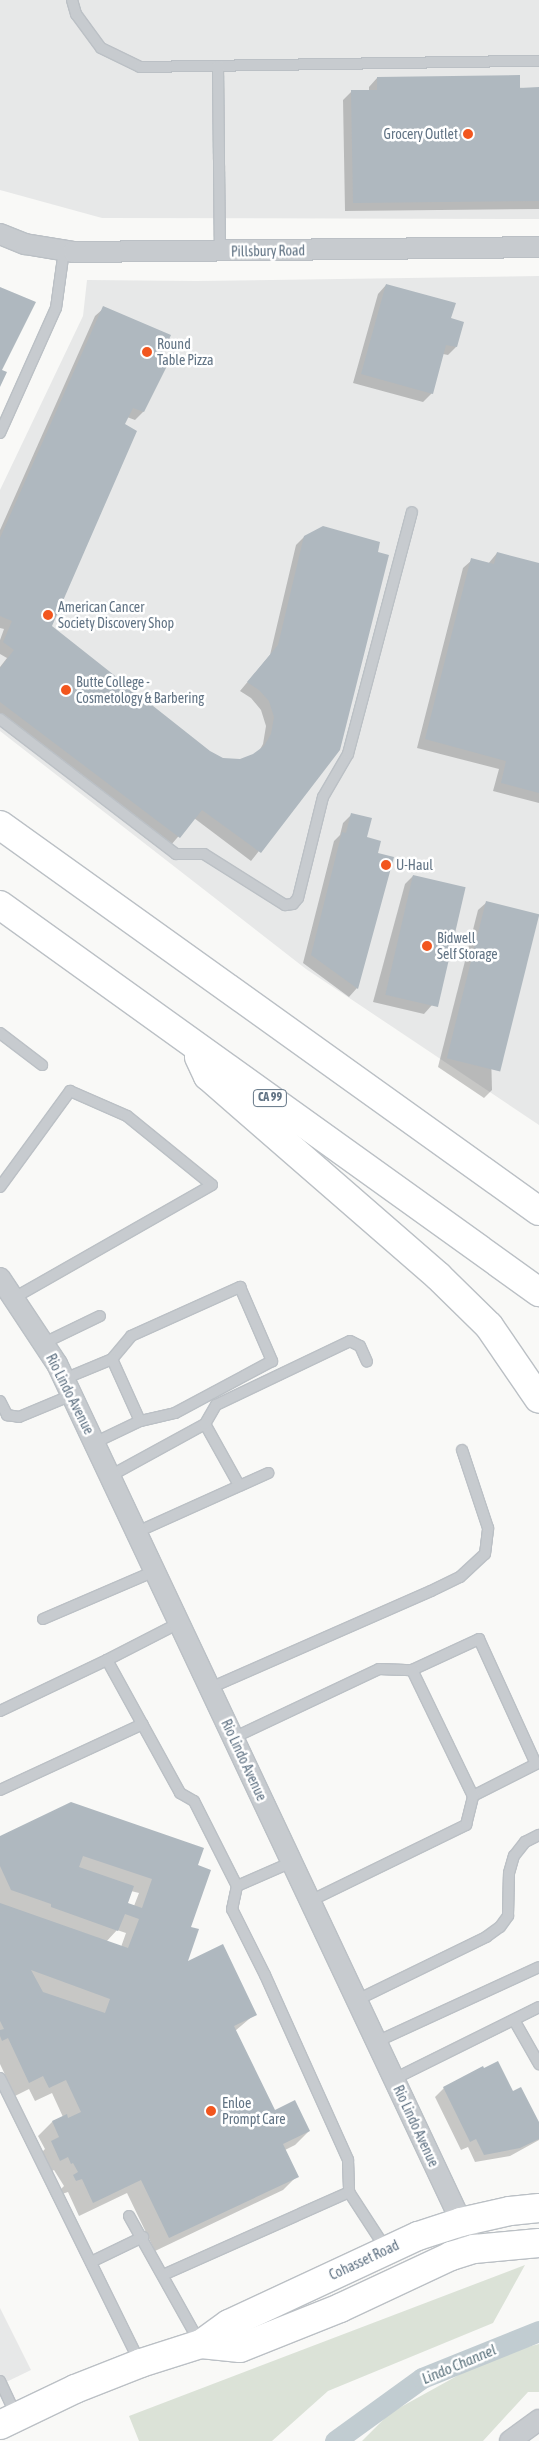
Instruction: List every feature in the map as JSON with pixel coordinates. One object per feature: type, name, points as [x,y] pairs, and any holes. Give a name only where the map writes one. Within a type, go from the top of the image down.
[{"type":"main road","points":[[0,825],[539,1211]]},
{"type":"main road","name":"CA 99","points":[[0,905],[539,1292]]},
{"type":"main road","points":[[192,1043],[208,1076],[438,1276],[489,1326],[539,1399]]},
{"type":"main road","name":"Cohasset Road","points":[[8,2421],[75,2389],[141,2363],[201,2344],[229,2324],[386,2249],[461,2222],[510,2211],[539,2208]]},
{"type":"main road","name":"Cohasset Road","points":[[201,2344],[240,2348],[340,2308],[451,2256],[474,2249],[539,2243]]},
{"type":"street","name":"Pillsbury Road","points":[[0,234],[25,244],[64,250],[132,253],[539,248]]},
{"type":"street","name":"Rio Lindo Avenue","points":[[1,1281],[44,1343],[68,1387],[474,2249]]},
{"type":"street","points":[[510,2441],[539,2420]]},
{"type":"lane","points":[[72,0],[76,14],[101,48],[140,67],[539,61]]},
{"type":"lane","points":[[218,66],[220,252]]},
{"type":"lane","points":[[0,433],[56,308],[64,250]]},
{"type":"lane","points":[[0,718],[176,854],[204,854],[285,905],[293,904],[298,898],[323,797],[348,754],[412,512]]},
{"type":"lane","points":[[0,1033],[42,1065]]},
{"type":"lane","points":[[0,1187],[70,1091],[127,1116],[212,1185],[14,1298]]},
{"type":"lane","points":[[0,1400],[7,1415],[19,1417],[112,1359],[131,1336],[240,1286],[272,1361],[175,1413],[140,1422],[94,1443]]},
{"type":"lane","points":[[44,1343],[100,1316]]},
{"type":"lane","points":[[110,1476],[205,1424],[216,1405],[350,1341],[360,1346],[367,1362]]},
{"type":"lane","points":[[112,1359],[140,1422]]},
{"type":"lane","points":[[228,1384],[235,1396]]},
{"type":"lane","points":[[205,1424],[240,1485]]},
{"type":"lane","points":[[210,1688],[460,1577],[485,1554],[488,1528],[462,1450]]},
{"type":"lane","points":[[137,1532],[268,1473]]},
{"type":"lane","points":[[43,1619],[155,1571]]},
{"type":"lane","points":[[0,1711],[179,1623]]},
{"type":"lane","points":[[233,1738],[380,1669],[412,1670],[479,1639],[536,1764],[473,1796]]},
{"type":"lane","points":[[107,1660],[180,1793],[194,1801],[237,1886],[232,1909],[265,1975],[348,2160],[349,2192],[386,2249]]},
{"type":"lane","points":[[310,1901],[466,1825],[473,1796],[412,1670]]},
{"type":"lane","points":[[0,1790],[143,1724]]},
{"type":"lane","points":[[357,2000],[486,1937],[500,1927],[508,1916],[509,1873],[514,1856],[525,1842],[539,1835]]},
{"type":"lane","points":[[237,1886],[292,1862]]},
{"type":"lane","points":[[376,2042],[539,1967]]},
{"type":"lane","points":[[394,2079],[539,2008]]},
{"type":"lane","points":[[514,2020],[539,2064]]},
{"type":"lane","points":[[0,2078],[141,2363]]},
{"type":"lane","points":[[163,2275],[349,2192]]},
{"type":"lane","points":[[129,2216],[143,2237],[201,2344]]},
{"type":"lane","points":[[90,2262],[143,2237]]},
{"type":"lane","points":[[0,2381],[8,2421]]},
{"type":"shaded area","points":[[0,0],[539,0],[539,219],[102,218],[0,190]]},
{"type":"shaded area","points":[[539,276],[539,1125],[306,969],[0,731],[0,490],[83,316],[87,280],[196,281]]},
{"type":"shaded area","points":[[525,2265],[493,2323],[328,2391],[272,2441],[139,2441],[129,2416]]},
{"type":"shaded area","points":[[0,2308],[31,2370],[0,2385]]},
{"type":"shaded area","points":[[539,2344],[539,2392],[528,2392],[483,2441],[362,2441],[390,2413],[493,2356]]},
{"type":"building","points":[[520,75],[520,88],[539,87],[539,201],[353,203],[351,90],[377,90],[377,77]]},
{"type":"building","points":[[386,284],[456,303],[451,318],[464,322],[457,347],[446,345],[433,394],[361,374]]},
{"type":"building","points":[[0,287],[36,302],[2,370],[7,372],[0,387]]},
{"type":"building","points":[[103,306],[171,335],[161,357],[170,360],[144,412],[133,408],[125,424],[137,431],[52,626],[210,751],[223,758],[240,759],[253,754],[264,746],[271,734],[274,717],[269,701],[259,690],[247,682],[278,645],[304,536],[323,526],[380,542],[378,552],[389,555],[340,750],[261,853],[202,810],[180,838],[0,702],[0,668],[14,650],[3,642],[12,621],[0,616],[0,538]]},
{"type":"building","points":[[497,552],[539,563],[539,793],[501,783],[506,761],[425,739],[471,558],[494,564]]},
{"type":"building","points":[[351,813],[372,818],[367,837],[381,841],[378,853],[394,857],[358,989],[311,955],[342,832],[346,833]]},
{"type":"building","points":[[413,875],[466,887],[438,1007],[385,995]]},
{"type":"building","points":[[486,901],[539,914],[500,1071],[447,1058]]},
{"type":"building","points":[[71,1802],[204,1848],[198,1865],[211,1870],[191,1927],[199,1929],[188,1961],[223,1944],[257,2015],[234,2026],[275,2110],[295,2100],[310,2131],[283,2144],[299,2177],[169,2238],[141,2180],[93,2203],[82,2179],[76,2181],[73,2175],[78,2172],[73,2163],[71,2164],[68,2157],[60,2161],[51,2141],[59,2137],[52,2121],[67,2114],[68,2118],[81,2112],[66,2080],[49,2088],[43,2076],[29,2083],[8,2038],[2,2041],[0,2036],[0,2030],[4,2029],[0,2021],[0,1903],[128,1948],[139,1919],[125,1914],[118,1931],[51,1907],[51,1904],[11,1890],[0,1866],[0,1836]],"holes":[[[83,1856],[152,1879],[142,1908],[128,1903],[134,1886],[79,1867]],[[31,1970],[110,1999],[105,2013],[43,1992]]]},
{"type":"building","points":[[498,2061],[513,2091],[521,2087],[539,2122],[539,2139],[520,2148],[484,2155],[476,2139],[470,2142],[443,2087],[483,2066],[484,2068]]},
{"type":"waterway","name":"Lindo Channel","points":[[335,2441],[422,2378],[539,2331]]},
{"type":"place","name":"Grocery Outlet","points":[[468,134]]},
{"type":"place","name":"Round Table Pizza","points":[[147,352]]},
{"type":"place","name":"American Cancer Society Discovery Shop","points":[[48,615]]},
{"type":"place","name":"Butte College - Cosmetology & Barbering","points":[[66,690]]},
{"type":"place","name":"U-Haul","points":[[386,865]]},
{"type":"place","name":"Bidwell Self Storage","points":[[427,946]]},
{"type":"place","name":"Enloe Prompt Care","points":[[211,2111]]}]
